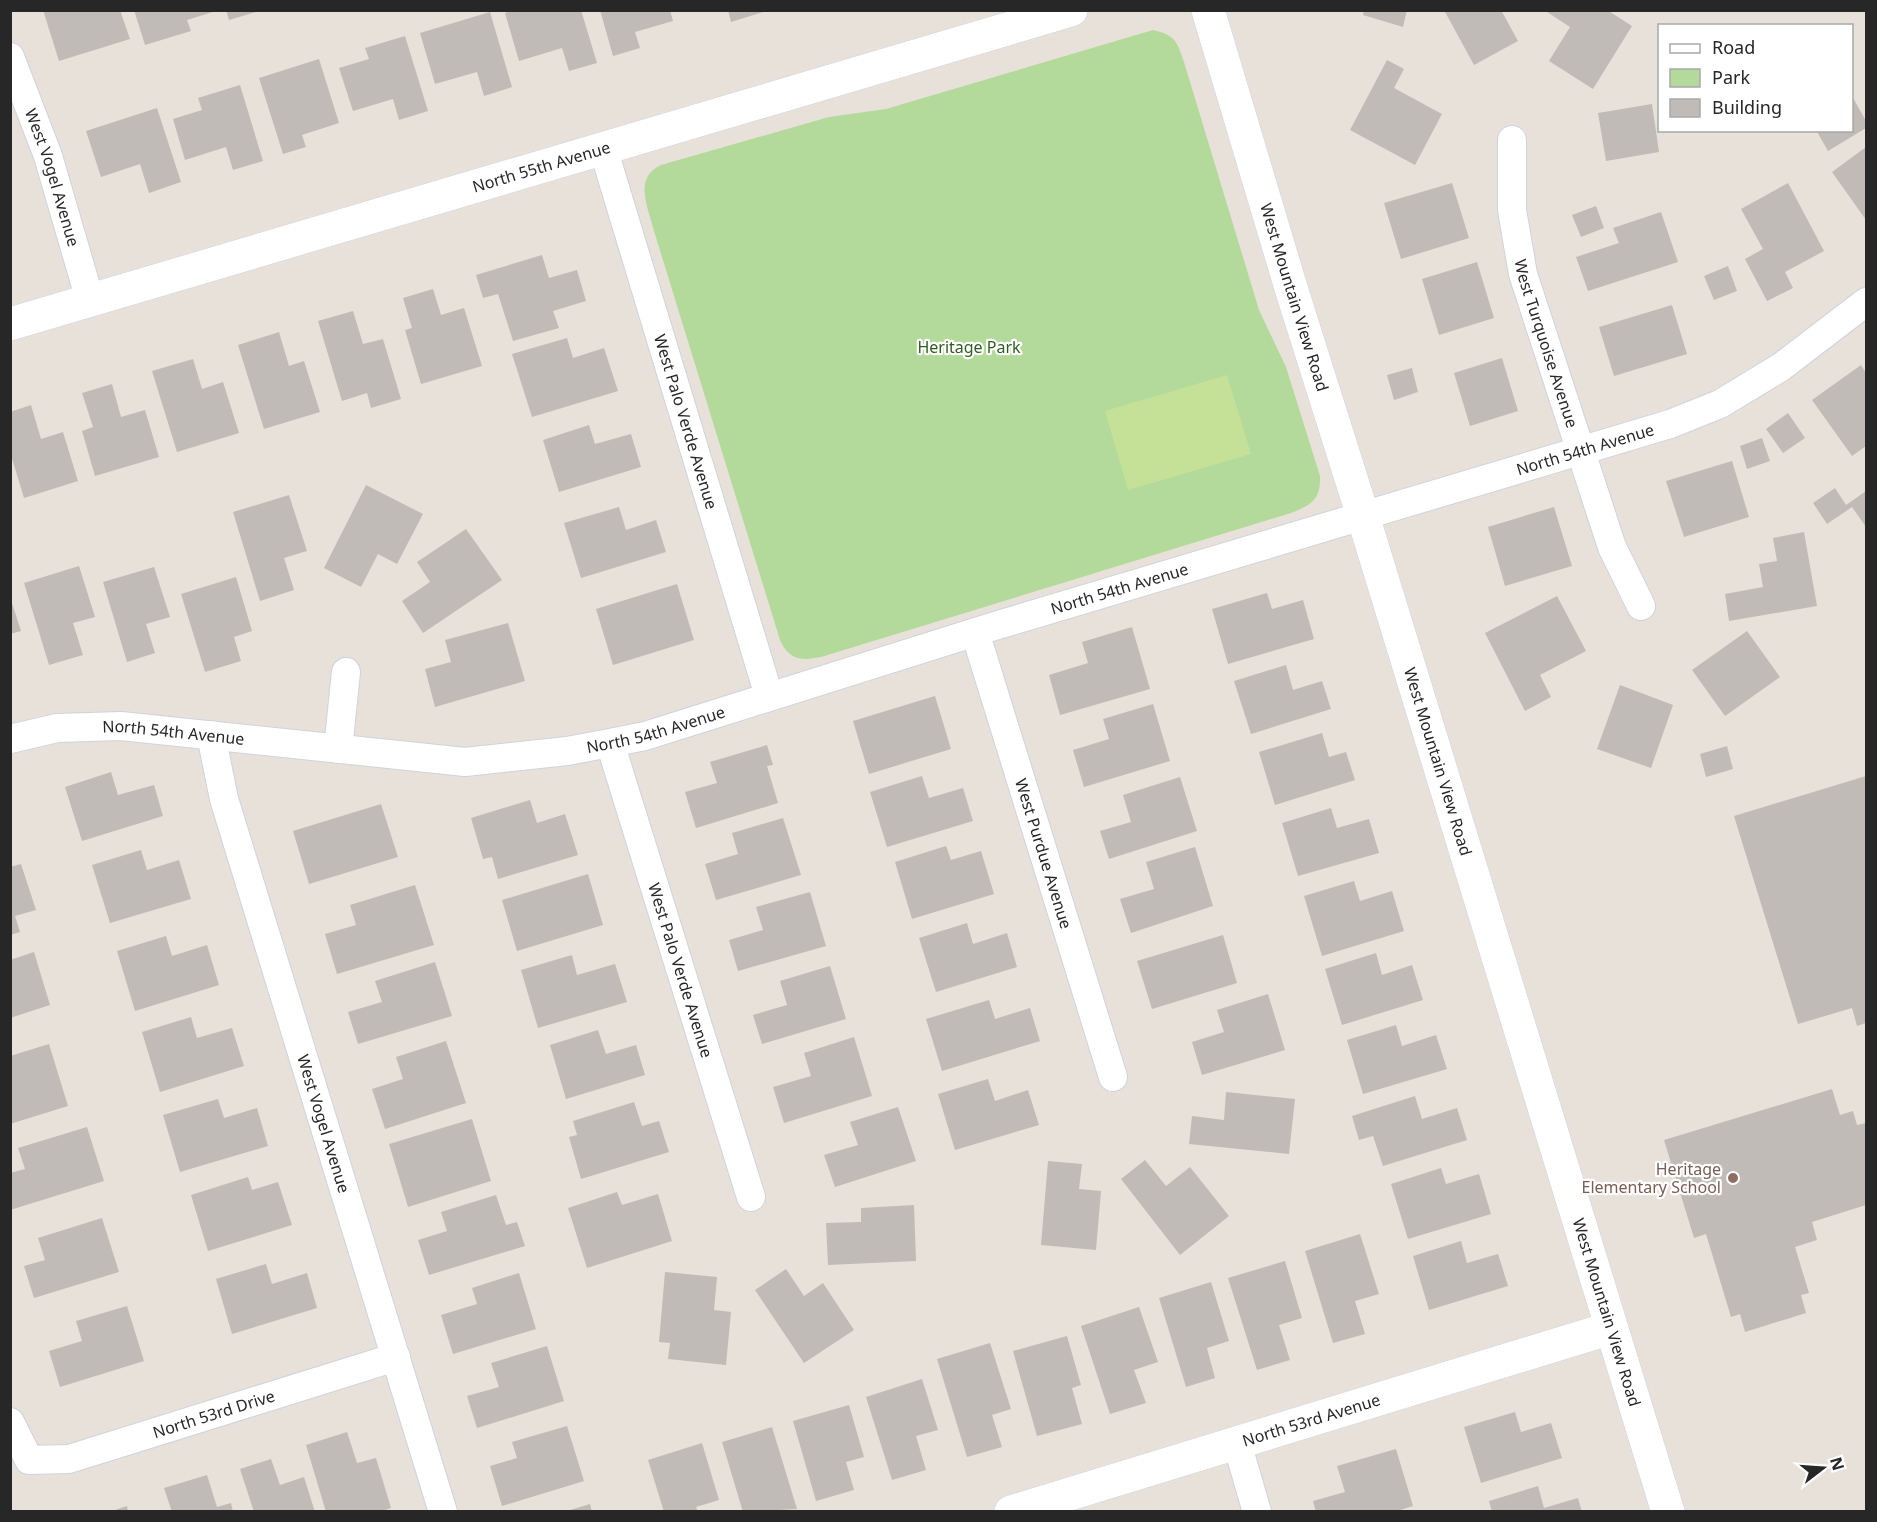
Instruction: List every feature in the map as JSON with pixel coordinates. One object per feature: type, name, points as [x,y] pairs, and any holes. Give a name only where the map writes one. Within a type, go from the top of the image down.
[{"type":"street","name":"North 55th Avenue","points":[[10,324],[1071,10]]},
{"type":"street","name":"West Mountain View Road","points":[[1208,10],[1291,288],[1668,1512]]},
{"type":"street","name":"West Vogel Avenue","points":[[10,57],[48,156],[90,300]]},
{"type":"street","name":"West Turquoise Avenue","points":[[1512,140],[1512,210],[1523,274],[1612,547],[1641,606]]},
{"type":"street","name":"West Palo Verde Avenue","points":[[603,148],[769,696]]},
{"type":"street","name":"North 54th Avenue","points":[[10,739],[57,728],[121,726],[465,762],[567,751],[645,736],[975,632],[1580,449],[1670,424],[1720,404],[1781,367],[1866,302]]},
{"type":"street","name":"West Purdue Avenue","points":[[975,632],[1113,1077]]},
{"type":"street","points":[[339,748],[346,672]]},
{"type":"street","name":"West Vogel Avenue","points":[[212,735],[224,799],[443,1512]]},
{"type":"street","name":"West Palo Verde Avenue","points":[[610,743],[751,1197]]},
{"type":"street","name":"North 53rd Avenue","points":[[1011,1512],[1611,1328]]},
{"type":"street","name":"North 53rd Drive","points":[[10,1422],[29,1461],[69,1459],[396,1357]]},
{"type":"street","points":[[1237,1443],[1257,1512]]},
{"type":"green space","name":"Heritage Park","points":[[1153,30],[1171,37],[1182,55],[1259,310],[1286,367],[1320,476],[1317,496],[1310,504],[1291,513],[821,657],[796,658],[787,652],[780,640],[654,231],[646,203],[647,177],[661,165],[829,117],[886,109]]},
{"type":"green space","points":[[1227,375],[1251,454],[1128,490],[1105,411]]},
{"type":"building","points":[[43,10],[120,10],[130,39],[59,61]]},
{"type":"building","points":[[134,10],[216,11],[187,20],[191,31],[145,45]]},
{"type":"building","points":[[226,10],[259,10],[259,11],[229,20]]},
{"type":"building","points":[[513,10],[581,10],[597,63],[569,71],[562,48],[519,61],[505,13]]},
{"type":"building","points":[[600,10],[670,10],[673,21],[635,32],[640,48],[613,56]]},
{"type":"building","points":[[728,10],[766,10],[766,11],[731,22]]},
{"type":"building","points":[[1364,10],[1407,10],[1403,27],[1363,15]]},
{"type":"building","points":[[1444,10],[1501,10],[1518,41],[1474,65]]},
{"type":"building","points":[[1544,10],[1607,10],[1632,26],[1593,89],[1549,61],[1570,27]]},
{"type":"building","points":[[490,12],[512,87],[484,96],[477,72],[435,84],[420,33]]},
{"type":"building","points":[[405,36],[428,111],[399,120],[393,99],[353,111],[339,68],[369,59],[365,48]]},
{"type":"building","points":[[319,59],[339,123],[302,135],[306,147],[283,154],[259,78]]},
{"type":"building","points":[[1387,60],[1404,69],[1394,88],[1442,114],[1415,165],[1350,130]]},
{"type":"building","points":[[240,85],[263,161],[233,170],[226,147],[185,160],[173,119],[202,110],[198,98]]},
{"type":"building","points":[[1853,98],[1866,121],[1866,128],[1828,151],[1817,132],[1853,132]]},
{"type":"building","points":[[1652,104],[1659,152],[1606,161],[1598,113]]},
{"type":"building","points":[[157,108],[181,182],[149,193],[140,164],[101,177],[86,131]]},
{"type":"building","points":[[1866,147],[1866,220],[1832,172]]},
{"type":"building","points":[[1452,183],[1469,238],[1401,259],[1384,203]]},
{"type":"building","points":[[1788,183],[1824,251],[1785,272],[1793,288],[1767,301],[1745,259],[1763,249],[1741,209]]},
{"type":"building","points":[[1596,206],[1604,228],[1581,237],[1572,215]]},
{"type":"building","points":[[1661,212],[1678,262],[1588,291],[1576,257],[1619,243],[1613,228]]},
{"type":"building","points":[[542,255],[549,278],[577,270],[586,301],[553,311],[559,328],[513,341],[498,294],[483,298],[476,275]]},
{"type":"building","points":[[1477,262],[1494,318],[1439,335],[1422,279]]},
{"type":"building","points":[[1728,266],[1737,291],[1714,300],[1704,276]]},
{"type":"building","points":[[433,289],[441,315],[464,308],[482,366],[421,384],[405,330],[412,328],[403,298]]},
{"type":"building","points":[[1672,305],[1687,354],[1614,376],[1599,327]]},
{"type":"building","points":[[353,311],[363,344],[383,339],[401,399],[371,408],[367,393],[342,401],[318,321]]},
{"type":"building","points":[[279,332],[289,366],[304,361],[320,412],[264,429],[238,345]]},
{"type":"building","points":[[567,338],[573,358],[604,348],[618,391],[532,417],[512,354]]},
{"type":"building","points":[[1502,358],[1518,411],[1470,426],[1454,373]]},
{"type":"building","points":[[193,359],[202,389],[223,382],[239,433],[177,452],[152,371]]},
{"type":"building","points":[[1861,365],[1866,373],[1866,446],[1852,456],[1812,400]]},
{"type":"building","points":[[1412,368],[1418,392],[1394,400],[1387,375]]},
{"type":"building","points":[[112,384],[121,417],[145,410],[159,457],[95,476],[82,431],[93,427],[82,393]]},
{"type":"building","points":[[31,405],[41,439],[63,432],[78,481],[24,498],[10,452],[10,412]]},
{"type":"building","points":[[1788,413],[1805,438],[1783,453],[1766,429]]},
{"type":"building","points":[[589,425],[595,444],[631,434],[641,467],[559,492],[543,440]]},
{"type":"building","points":[[1762,438],[1770,461],[1747,469],[1740,446]]},
{"type":"building","points":[[1732,461],[1749,517],[1684,537],[1666,481]]},
{"type":"building","points":[[366,485],[423,514],[397,564],[378,554],[361,587],[324,568]]},
{"type":"building","points":[[1835,488],[1846,505],[1866,491],[1866,527],[1852,507],[1827,524],[1813,503]]},
{"type":"building","points":[[289,495],[307,551],[284,558],[294,590],[260,601],[233,512]]},
{"type":"building","points":[[619,507],[626,530],[656,520],[666,552],[581,578],[564,523]]},
{"type":"building","points":[[1554,507],[1572,566],[1505,586],[1488,527]]},
{"type":"building","points":[[466,529],[502,580],[423,633],[402,601],[430,582],[417,562]]},
{"type":"building","points":[[1804,532],[1817,606],[1729,621],[1725,594],[1763,587],[1759,564],[1777,561],[1773,538]]},
{"type":"building","points":[[79,566],[95,617],[73,623],[83,655],[49,665],[24,583]]},
{"type":"building","points":[[154,567],[170,617],[146,624],[155,653],[127,662],[103,582]]},
{"type":"building","points":[[236,577],[252,631],[234,637],[241,661],[205,672],[181,594]]},
{"type":"building","points":[[677,584],[694,640],[613,665],[596,609]]},
{"type":"building","points":[[1267,593],[1272,609],[1303,600],[1314,639],[1228,664],[1212,609]]},
{"type":"building","points":[[1557,596],[1586,651],[1540,675],[1551,697],[1525,711],[1485,633]]},
{"type":"building","points":[[10,597],[21,631],[10,634]]},
{"type":"building","points":[[508,623],[525,681],[435,707],[425,669],[451,662],[445,640]]},
{"type":"building","points":[[1132,627],[1150,689],[1060,715],[1049,675],[1088,663],[1082,642]]},
{"type":"building","points":[[1747,631],[1780,677],[1725,716],[1692,670]]},
{"type":"building","points":[[1286,665],[1293,690],[1322,681],[1331,709],[1251,734],[1234,681]]},
{"type":"building","points":[[1620,685],[1673,705],[1651,768],[1597,749]]},
{"type":"building","points":[[935,696],[951,749],[869,774],[853,721]]},
{"type":"building","points":[[1153,704],[1170,761],[1084,787],[1073,750],[1109,739],[1103,719]]},
{"type":"building","points":[[1322,733],[1329,757],[1346,752],[1355,780],[1275,805],[1259,752]]},
{"type":"building","points":[[767,745],[773,765],[767,766],[778,803],[696,828],[685,792],[717,783],[710,762]]},
{"type":"building","points":[[1727,746],[1733,769],[1706,777],[1700,754]]},
{"type":"building","points":[[111,772],[118,795],[154,785],[163,816],[82,841],[65,787]]},
{"type":"building","points":[[922,776],[929,798],[963,788],[973,821],[887,847],[870,792]]},
{"type":"building","points":[[1866,776],[1866,1023],[1857,1026],[1852,1008],[1798,1024],[1734,816]]},
{"type":"building","points":[[1180,777],[1197,831],[1109,859],[1100,831],[1131,822],[1123,795]]},
{"type":"building","points":[[530,800],[537,823],[565,814],[578,855],[498,879],[492,857],[483,859],[471,818]]},
{"type":"building","points":[[381,804],[398,857],[309,884],[293,831]]},
{"type":"building","points":[[1331,808],[1337,828],[1369,819],[1379,853],[1298,876],[1282,823]]},
{"type":"building","points":[[783,818],[801,875],[716,900],[705,864],[738,854],[732,833]]},
{"type":"building","points":[[946,846],[951,860],[981,851],[994,894],[912,919],[895,862]]},
{"type":"building","points":[[1195,847],[1213,906],[1131,933],[1120,899],[1154,889],[1146,862]]},
{"type":"building","points":[[141,850],[147,870],[179,860],[191,899],[110,923],[92,865]]},
{"type":"building","points":[[21,864],[36,910],[15,916],[20,932],[10,935],[10,867]]},
{"type":"building","points":[[588,874],[603,925],[517,951],[502,900]]},
{"type":"building","points":[[1354,881],[1360,901],[1392,891],[1404,931],[1322,956],[1304,896]]},
{"type":"building","points":[[415,885],[434,945],[337,974],[325,934],[356,925],[350,905]]},
{"type":"building","points":[[810,892],[826,946],[738,971],[729,940],[763,930],[756,907]]},
{"type":"building","points":[[967,923],[973,944],[1007,933],[1017,967],[936,992],[919,938]]},
{"type":"building","points":[[1223,935],[1237,983],[1152,1009],[1137,961]]},
{"type":"building","points":[[166,936],[172,956],[207,945],[219,985],[135,1011],[117,951]]},
{"type":"building","points":[[34,952],[50,1005],[10,1018],[10,960]]},
{"type":"building","points":[[1376,953],[1382,975],[1412,965],[1423,1000],[1342,1025],[1325,969]]},
{"type":"building","points":[[572,955],[577,975],[615,964],[627,1002],[538,1028],[521,970]]},
{"type":"building","points":[[435,962],[452,1016],[358,1044],[348,1012],[382,1002],[375,981]]},
{"type":"building","points":[[830,966],[846,1019],[762,1044],[753,1015],[787,1005],[780,981]]},
{"type":"building","points":[[1268,994],[1285,1050],[1202,1075],[1192,1042],[1224,1032],[1217,1010]]},
{"type":"building","points":[[989,1000],[995,1019],[1030,1008],[1040,1041],[942,1071],[926,1019]]},
{"type":"building","points":[[191,1017],[197,1038],[232,1028],[244,1066],[160,1092],[142,1032]]},
{"type":"building","points":[[1396,1025],[1402,1046],[1436,1035],[1447,1069],[1363,1094],[1347,1040]]},
{"type":"building","points":[[598,1030],[606,1054],[636,1045],[645,1075],[566,1099],[550,1045]]},
{"type":"building","points":[[854,1037],[872,1096],[784,1123],[773,1087],[811,1076],[804,1053]]},
{"type":"building","points":[[446,1041],[466,1103],[385,1129],[372,1089],[403,1079],[396,1057]]},
{"type":"building","points":[[49,1044],[68,1106],[10,1124],[10,1056]]},
{"type":"building","points":[[988,1079],[995,1101],[1028,1090],[1039,1125],[955,1150],[938,1094]]},
{"type":"building","points":[[1832,1089],[1840,1115],[1853,1111],[1857,1125],[1866,1123],[1866,1205],[1812,1222],[1817,1240],[1795,1247],[1809,1293],[1801,1295],[1806,1313],[1745,1332],[1740,1314],[1731,1317],[1706,1234],[1694,1238],[1664,1140]]},
{"type":"building","points":[[1226,1092],[1295,1099],[1289,1154],[1189,1144],[1192,1116],[1224,1120]]},
{"type":"building","points":[[1415,1096],[1422,1119],[1457,1108],[1467,1140],[1383,1166],[1373,1136],[1359,1140],[1352,1116]]},
{"type":"building","points":[[218,1099],[224,1118],[257,1108],[268,1146],[180,1172],[163,1115]]},
{"type":"building","points":[[634,1102],[642,1126],[659,1121],[669,1152],[581,1179],[569,1137],[577,1135],[573,1121]]},
{"type":"building","points":[[898,1107],[916,1161],[835,1187],[824,1155],[858,1145],[850,1122]]},
{"type":"building","points":[[472,1119],[491,1181],[408,1207],[389,1144]]},
{"type":"building","points":[[87,1127],[104,1181],[10,1210],[10,1173],[25,1169],[18,1148]]},
{"type":"building","points":[[1145,1160],[1166,1186],[1190,1167],[1229,1216],[1180,1255],[1121,1179]]},
{"type":"building","points":[[1048,1161],[1082,1164],[1079,1189],[1101,1191],[1096,1250],[1041,1245]]},
{"type":"building","points":[[1441,1168],[1446,1184],[1479,1174],[1491,1214],[1408,1239],[1391,1184]]},
{"type":"building","points":[[248,1177],[252,1190],[278,1182],[292,1225],[208,1251],[191,1195]]},
{"type":"building","points":[[617,1192],[622,1205],[658,1194],[672,1241],[587,1268],[568,1208]]},
{"type":"building","points":[[496,1195],[506,1225],[517,1222],[525,1246],[429,1275],[418,1240],[447,1231],[441,1212]]},
{"type":"building","points":[[914,1205],[916,1261],[828,1265],[826,1223],[861,1222],[861,1208]]},
{"type":"building","points":[[102,1218],[119,1272],[34,1298],[24,1266],[45,1260],[38,1238]]},
{"type":"building","points":[[1360,1234],[1379,1294],[1355,1301],[1365,1334],[1333,1343],[1305,1251]]},
{"type":"building","points":[[1461,1241],[1467,1263],[1498,1254],[1508,1286],[1429,1310],[1413,1256]]},
{"type":"building","points":[[1285,1261],[1302,1318],[1279,1325],[1290,1360],[1257,1370],[1228,1278]]},
{"type":"building","points":[[266,1264],[272,1284],[307,1273],[317,1308],[232,1334],[216,1279]]},
{"type":"building","points":[[786,1269],[804,1296],[823,1283],[854,1330],[804,1363],[755,1290]]},
{"type":"building","points":[[665,1272],[717,1277],[714,1310],[731,1312],[726,1365],[668,1359],[670,1343],[659,1342]]},
{"type":"building","points":[[519,1273],[536,1329],[453,1354],[441,1315],[477,1304],[472,1288]]},
{"type":"building","points":[[1211,1282],[1229,1341],[1207,1348],[1215,1378],[1186,1387],[1159,1298]]},
{"type":"building","points":[[127,1306],[144,1361],[60,1387],[49,1351],[82,1341],[76,1321]]},
{"type":"building","points":[[1139,1307],[1158,1362],[1134,1370],[1146,1403],[1110,1414],[1081,1326]]},
{"type":"building","points":[[1067,1336],[1081,1385],[1072,1388],[1082,1424],[1037,1436],[1013,1351]]},
{"type":"building","points":[[990,1343],[1011,1409],[992,1415],[1002,1447],[967,1457],[937,1359]]},
{"type":"building","points":[[547,1346],[564,1401],[477,1428],[467,1396],[499,1387],[491,1363]]},
{"type":"building","points":[[922,1379],[938,1430],[916,1436],[926,1470],[892,1480],[866,1397]]},
{"type":"building","points":[[849,1405],[864,1457],[846,1462],[854,1490],[816,1501],[793,1421]]},
{"type":"building","points":[[1515,1412],[1521,1432],[1551,1423],[1562,1458],[1481,1483],[1464,1427]]},
{"type":"building","points":[[567,1426],[584,1481],[502,1506],[490,1466],[517,1458],[512,1442]]},
{"type":"building","points":[[772,1427],[797,1509],[743,1512],[722,1442]]},
{"type":"building","points":[[347,1432],[357,1463],[376,1458],[391,1508],[379,1512],[326,1512],[306,1445]]},
{"type":"building","points":[[702,1443],[719,1500],[696,1507],[698,1512],[664,1512],[648,1460]]},
{"type":"building","points":[[1396,1449],[1413,1506],[1394,1512],[1316,1512],[1313,1501],[1345,1492],[1337,1466]]},
{"type":"building","points":[[271,1459],[280,1485],[304,1477],[315,1512],[254,1512],[240,1469]]},
{"type":"building","points":[[207,1475],[217,1507],[231,1503],[233,1512],[172,1512],[164,1488]]},
{"type":"building","points":[[1538,1486],[1544,1508],[1578,1498],[1582,1512],[1492,1512],[1489,1501]]},
{"type":"building","points":[[590,1504],[592,1512],[567,1512],[567,1511]]},
{"type":"building","points":[[127,1506],[128,1512],[112,1512],[112,1511]]},
{"type":"place","name":"Heritage Elementary School","points":[[1733,1178]]}]
